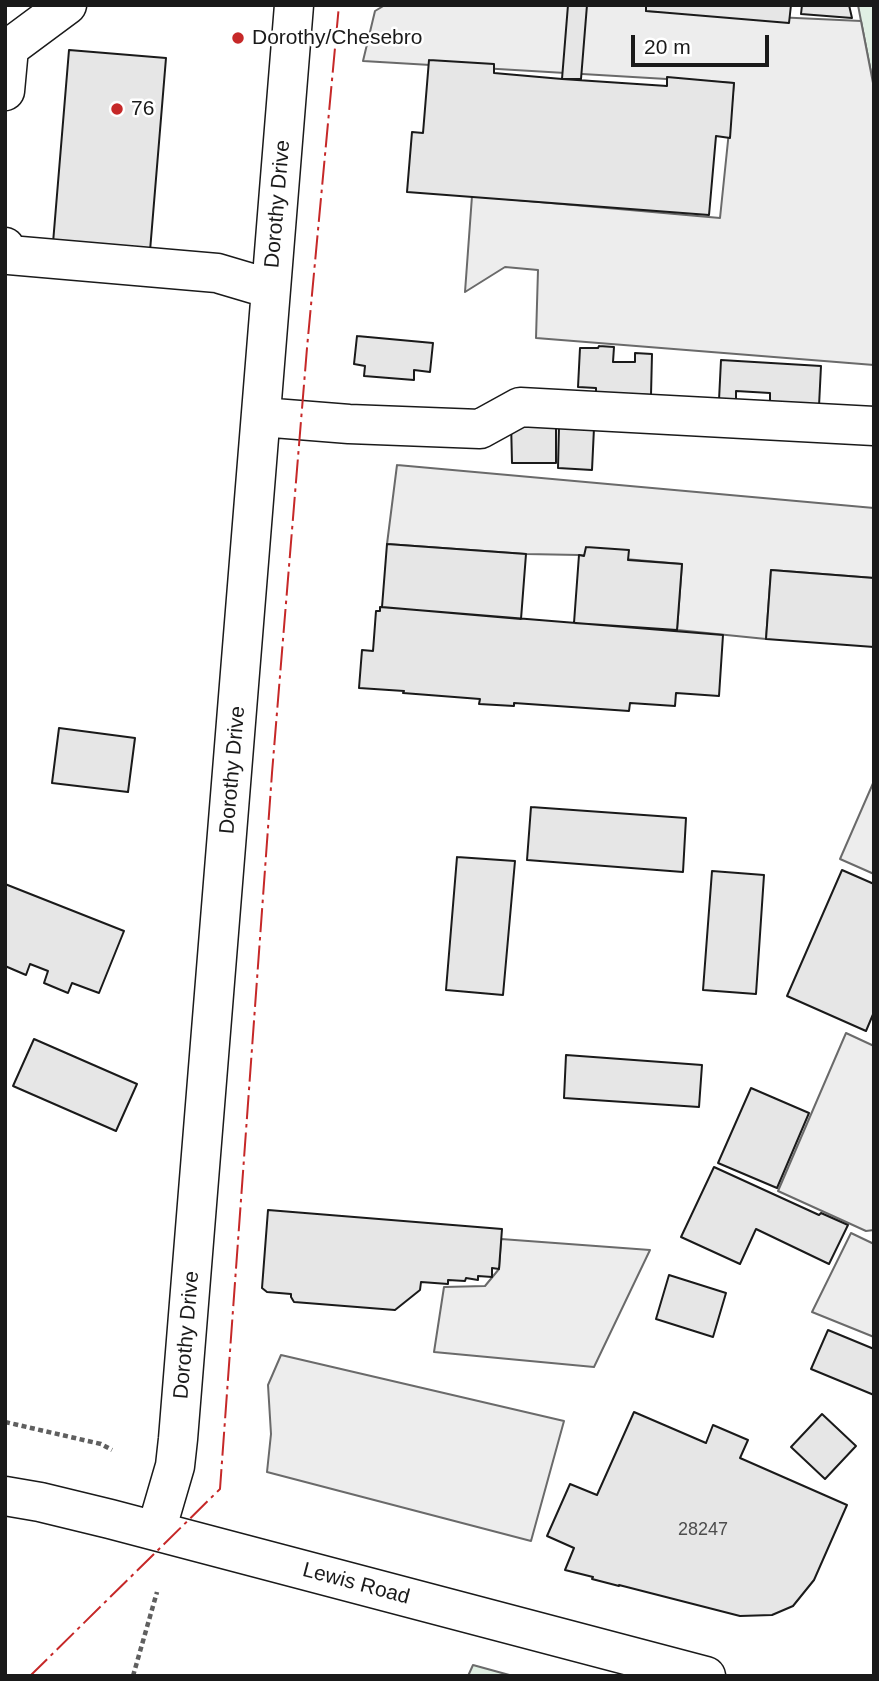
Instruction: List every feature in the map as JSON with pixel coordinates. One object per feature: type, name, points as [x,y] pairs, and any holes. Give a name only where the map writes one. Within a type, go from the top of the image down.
[{"type":"street","points":[[5,91],[9,48],[67,5]]},
{"type":"street","name":"Dorothy Drive","points":[[156,1531],[175,1466],[178,1439],[294,5]]},
{"type":"street","points":[[5,247],[9,256],[217,273],[271,289]]},
{"type":"street","points":[[261,417],[349,424],[480,429],[520,407],[874,426]]},
{"type":"street","name":"Lewis Road","points":[[5,1496],[156,1531],[706,1676]]},
{"type":"path","points":[[5,1422],[101,1444],[112,1450]]},
{"type":"path","points":[[133,1676],[156,1592]]},
{"type":"green space","points":[[858,5],[874,5],[874,88],[861,21]]},
{"type":"green space","points":[[473,1665],[513,1676],[468,1676]]},
{"type":"shaded area","points":[[385,5],[646,5],[646,11],[861,21],[874,88],[874,365],[536,338],[538,270],[505,267],[465,292],[472,196],[720,218],[734,83],[363,61],[375,11]]},
{"type":"shaded area","points":[[397,465],[874,508],[874,578],[771,570],[766,639],[677,630],[682,564],[387,544]]},
{"type":"shaded area","points":[[874,781],[874,874],[840,859]]},
{"type":"shaded area","points":[[846,1033],[874,1046],[874,1230],[866,1231],[778,1191]]},
{"type":"shaded area","points":[[851,1233],[874,1244],[874,1337],[812,1312]]},
{"type":"shaded area","points":[[501,1239],[650,1250],[594,1367],[434,1352],[444,1287],[485,1286],[499,1269]]},
{"type":"shaded area","points":[[281,1355],[564,1421],[531,1541],[267,1472],[271,1434],[268,1385]]},
{"type":"building","points":[[568,5],[587,5],[581,79],[562,79]]},
{"type":"building","points":[[646,5],[791,5],[789,23],[646,11]]},
{"type":"building","points":[[802,5],[849,5],[852,18],[801,14]]},
{"type":"building","points":[[69,50],[166,58],[150,251],[53,243]]},
{"type":"building","points":[[429,60],[494,64],[494,73],[562,79],[667,86],[667,77],[734,83],[730,138],[716,136],[709,215],[407,192],[412,132],[423,133]]},
{"type":"building","points":[[357,336],[433,343],[430,372],[414,370],[414,380],[364,376],[365,366],[354,364]]},
{"type":"building","points":[[614,347],[613,362],[635,362],[635,353],[652,354],[651,395],[596,393],[596,388],[578,387],[580,348]]},
{"type":"building","points":[[721,360],[821,366],[819,406],[770,402],[770,393],[736,391],[736,401],[719,400]]},
{"type":"building","points":[[556,420],[556,463],[512,463],[511,421]]},
{"type":"building","points":[[559,426],[594,428],[592,470],[558,468]]},
{"type":"building","points":[[387,544],[526,554],[521,619],[382,607]]},
{"type":"building","points":[[586,547],[629,550],[628,560],[682,564],[677,630],[574,623],[579,555],[584,556]]},
{"type":"building","points":[[771,570],[874,578],[874,647],[766,639]]},
{"type":"building","points":[[380,607],[723,635],[719,696],[676,693],[675,706],[630,703],[629,711],[514,703],[514,706],[479,704],[480,699],[359,688],[362,650],[373,651],[376,611],[380,611]]},
{"type":"building","points":[[59,728],[135,738],[128,792],[52,783]]},
{"type":"building","points":[[531,807],[686,818],[683,872],[527,860]]},
{"type":"building","points":[[457,857],[515,861],[503,995],[446,990]]},
{"type":"building","points":[[842,870],[874,884],[874,1012],[866,1031],[787,996]]},
{"type":"building","points":[[712,871],[764,875],[756,994],[703,990]]},
{"type":"building","points":[[5,884],[124,931],[99,993],[72,983],[68,993],[44,983],[48,971],[30,964],[26,975],[5,966]]},
{"type":"building","points":[[34,1039],[137,1084],[116,1131],[13,1086]]},
{"type":"building","points":[[566,1055],[702,1065],[699,1107],[564,1098]]},
{"type":"building","points":[[751,1088],[809,1113],[777,1188],[718,1163]]},
{"type":"building","points":[[714,1167],[819,1215],[821,1213],[848,1225],[829,1264],[756,1229],[740,1264],[681,1237]]},
{"type":"building","points":[[268,1210],[502,1229],[499,1269],[492,1268],[492,1277],[478,1276],[478,1280],[448,1280],[448,1284],[421,1282],[420,1290],[395,1310],[294,1302],[291,1294],[267,1292],[262,1288]]},
{"type":"building","points":[[669,1275],[726,1293],[713,1337],[656,1319]]},
{"type":"building","points":[[828,1330],[874,1349],[874,1395],[811,1369]]},
{"type":"building","points":[[634,1412],[706,1443],[713,1425],[748,1440],[740,1458],[847,1505],[814,1580],[793,1606],[772,1615],[740,1616],[565,1570],[574,1548],[547,1536],[570,1484],[597,1495]]},
{"type":"building","points":[[822,1414],[856,1446],[825,1479],[791,1447]]},
{"type":"power","points":[[30,1676],[220,1489],[272,773],[339,5]]},
{"type":"place","name":"Dorothy/Chesebro","points":[[238,38]]},
{"type":"place","name":"76","points":[[117,109]]}]
